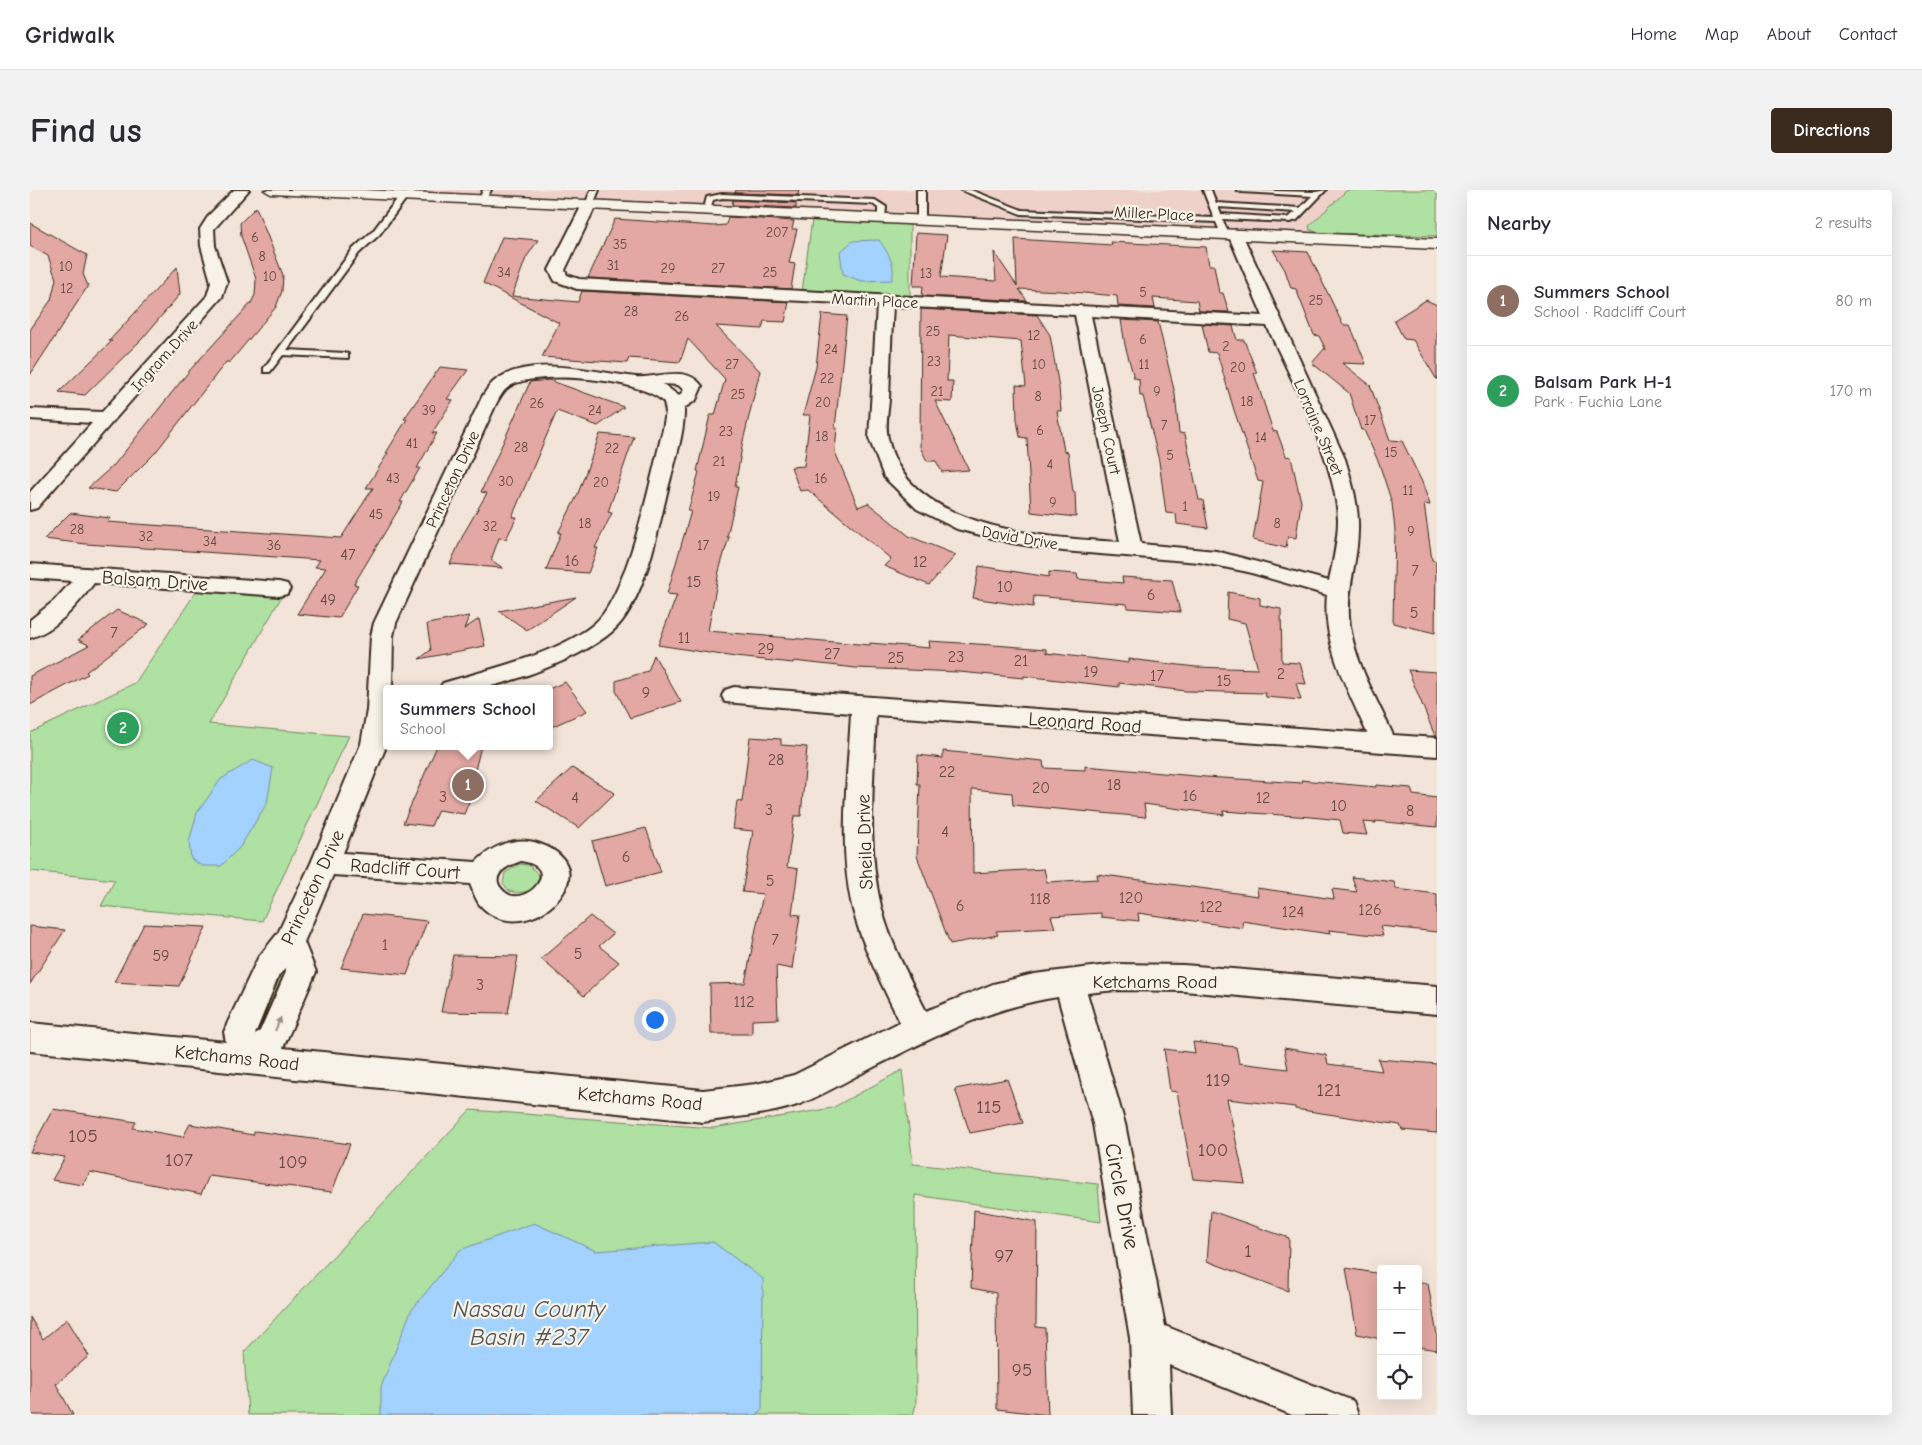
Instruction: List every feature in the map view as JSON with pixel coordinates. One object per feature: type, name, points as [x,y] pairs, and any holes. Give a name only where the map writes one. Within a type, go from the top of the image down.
[{"type":"street","name":"Ingram Drive","points":[[30,504],[214,297],[218,282],[208,246],[207,229],[214,218],[242,190]]},
{"type":"street","name":"Miller Place","points":[[271,190],[380,192],[404,196],[592,197],[706,210],[880,206],[921,220],[1224,226],[1437,244]]},
{"type":"street","name":"Martin Place","points":[[592,197],[557,270],[560,278],[567,282],[590,285],[1273,321]]},
{"type":"street","name":"Lorraine Street","points":[[1224,226],[1273,321],[1335,459],[1345,494],[1348,530],[1338,591],[1339,629],[1344,647],[1384,744]]},
{"type":"street","name":"David Drive","points":[[884,301],[878,438],[881,454],[889,471],[916,500],[949,519],[1002,537],[1060,545],[1132,549],[1211,557],[1338,591]]},
{"type":"street","name":"Joseph Court","points":[[1082,311],[1132,549]]},
{"type":"street","name":"Princeton Drive","points":[[245,1058],[271,1041],[301,972],[290,942],[374,744],[383,709],[382,636],[386,624],[457,465],[497,387],[516,377],[536,373],[581,375],[638,382],[668,395],[675,405],[672,429],[637,565],[625,599],[604,628],[575,646],[463,685]]},
{"type":"street","points":[[30,414],[106,418]]},
{"type":"street","name":"Balsam Drive","points":[[30,571],[279,589]]},
{"type":"street","points":[[30,630],[48,620],[64,605],[88,576]]},
{"type":"street","name":"Leonard Road","points":[[734,696],[1437,747]]},
{"type":"street","name":"Sheila Drive","points":[[864,706],[860,842],[863,889],[871,921],[891,970],[920,1028]]},
{"type":"street","name":"Radcliff Court","points":[[325,863],[484,874]]},
{"type":"street","name":"Ketchams Road","points":[[30,1037],[703,1106],[756,1100],[798,1089],[920,1028],[993,998],[1034,987],[1116,977],[1184,978],[1437,1000]]},
{"type":"street","name":"Circle Drive","points":[[1070,982],[1109,1124],[1149,1338],[1152,1415]]},
{"type":"street","points":[[1149,1338],[1340,1415]]},
{"type":"lane","points":[[921,190],[921,220]]},
{"type":"lane","points":[[965,190],[1021,212],[1224,226],[1294,218],[1320,192]]},
{"type":"lane","points":[[1207,190],[1224,226]]},
{"type":"lane","points":[[1241,190],[1320,192]]},
{"type":"lane","points":[[706,210],[710,199],[716,193],[880,206]]},
{"type":"lane","points":[[267,370],[349,261],[376,233],[404,196]]},
{"type":"lane","points":[[1213,205],[1302,210]]},
{"type":"lane","points":[[282,352],[345,356]]},
{"type":"shaded area","points":[[363,190],[1349,190],[1314,234]]},
{"type":"green space","points":[[1347,190],[1437,190],[1437,236],[1323,233],[1310,230],[1309,226]]},
{"type":"green space","points":[[812,220],[910,224],[910,298],[802,292]]},
{"type":"green space","points":[[202,583],[286,589],[209,724],[349,736],[262,921],[101,906],[115,880],[30,871],[30,733],[135,683]]},
{"type":"green space","points":[[519,864],[529,865],[539,875],[538,880],[536,885],[524,892],[509,891],[503,883],[505,873]]},
{"type":"green space","points":[[286,966],[291,978],[271,1023],[258,1032],[252,1022],[273,978]]},
{"type":"green space","points":[[902,1070],[913,1164],[1098,1184],[1101,1222],[915,1195],[916,1405],[913,1415],[248,1415],[244,1352],[470,1110],[713,1128],[832,1108]]},
{"type":"water","points":[[879,240],[892,264],[892,280],[861,281],[843,274],[840,252],[853,241]]},
{"type":"water","points":[[253,760],[273,768],[267,803],[240,847],[221,866],[202,866],[191,859],[189,842],[197,813],[221,779]]},
{"type":"water","name":"Nassau County Basin #237","points":[[534,1223],[596,1251],[713,1242],[763,1279],[762,1409],[758,1415],[381,1415],[381,1387],[411,1311],[460,1250]]},
{"type":"building","points":[[736,190],[799,190],[798,195],[735,193]]},
{"type":"building","points":[[733,200],[796,203],[796,208],[732,205]]},
{"type":"building","points":[[256,207],[283,275],[282,291],[276,307],[230,362],[226,362],[155,453],[116,492],[88,488],[114,465],[190,370],[251,303],[255,295],[256,279],[241,236],[240,223]]},
{"type":"building","points":[[728,217],[794,221],[792,229],[797,229],[789,263],[795,264],[791,289],[588,278],[615,219],[714,226],[726,225]]},
{"type":"building","points":[[30,223],[87,255],[83,274],[88,286],[30,375],[30,330],[51,300],[56,279],[48,256],[30,246]]},
{"type":"building","points":[[916,233],[947,235],[941,277],[996,281],[994,252],[1017,286],[1015,239],[1112,245],[1111,242],[1206,247],[1209,265],[1214,265],[1219,293],[1223,293],[1229,312],[1199,311],[1197,301],[1153,298],[1155,308],[1118,306],[1117,296],[1061,291],[1019,289],[1027,301],[922,296],[923,286],[913,286]]},
{"type":"building","points":[[502,237],[538,240],[526,258],[512,296],[578,302],[582,291],[789,302],[785,322],[764,321],[762,329],[716,326],[760,371],[743,441],[735,487],[738,487],[727,537],[729,537],[719,571],[708,631],[870,645],[870,643],[930,648],[929,641],[993,645],[1047,649],[1047,653],[1129,663],[1129,659],[1196,667],[1258,669],[1245,623],[1227,619],[1228,592],[1260,598],[1260,605],[1281,609],[1282,662],[1300,663],[1306,684],[1296,683],[1301,700],[1266,697],[1265,693],[1186,691],[1119,683],[1119,687],[1024,676],[1024,678],[959,672],[856,668],[794,661],[793,663],[735,657],[658,645],[677,595],[667,594],[691,511],[688,511],[699,472],[697,471],[710,415],[715,415],[725,379],[688,339],[680,362],[629,358],[627,363],[542,357],[559,323],[483,283]]},
{"type":"building","points":[[1273,250],[1308,252],[1343,325],[1350,325],[1366,364],[1342,363],[1370,385],[1390,440],[1402,441],[1422,482],[1430,505],[1424,504],[1432,560],[1436,561],[1435,633],[1393,623],[1395,530],[1392,503],[1379,463],[1364,430],[1361,430],[1349,393],[1312,363],[1325,348],[1319,336],[1314,335],[1296,289],[1291,288],[1285,270]]},
{"type":"building","points":[[177,267],[180,294],[142,339],[85,395],[59,392],[112,341],[109,341]]},
{"type":"building","points":[[1426,300],[1437,305],[1437,380],[1413,340],[1404,339],[1394,320]]},
{"type":"building","points":[[921,309],[1037,315],[1050,335],[1059,388],[1061,411],[1057,411],[1064,451],[1068,452],[1073,492],[1075,492],[1076,517],[1031,512],[1027,438],[1020,437],[1017,420],[1016,385],[1026,386],[1021,341],[949,335],[947,381],[953,381],[952,402],[935,401],[969,470],[942,472],[936,461],[927,461],[920,447]]},
{"type":"building","points":[[822,314],[847,316],[835,428],[837,428],[835,452],[858,507],[868,503],[909,536],[956,555],[929,585],[884,566],[891,559],[808,490],[800,491],[791,467],[804,466],[810,415],[803,415],[816,367]]},
{"type":"building","points":[[1121,320],[1158,322],[1175,394],[1179,433],[1185,434],[1199,500],[1203,500],[1208,528],[1177,524],[1176,514],[1166,513],[1159,461],[1143,396],[1140,396],[1139,379],[1134,378],[1125,345]]},
{"type":"building","points":[[1202,324],[1233,326],[1237,340],[1244,340],[1257,373],[1254,373],[1273,431],[1277,432],[1286,456],[1291,457],[1301,502],[1296,538],[1288,536],[1286,548],[1253,540],[1263,482],[1258,481],[1217,353],[1208,352]]},
{"type":"building","points":[[440,367],[468,370],[447,399],[453,400],[432,433],[437,433],[417,468],[420,468],[400,502],[403,502],[354,584],[358,585],[339,618],[297,614],[326,568],[315,567],[320,560],[86,544],[44,539],[70,513],[110,518],[107,522],[341,538],[373,488],[366,488],[407,419],[404,419]]},
{"type":"building","points":[[549,380],[624,407],[598,426],[557,411],[512,517],[517,517],[506,539],[499,538],[491,560],[503,568],[450,564],[464,533],[487,493],[481,492],[530,382]]},
{"type":"building","points":[[600,434],[634,437],[608,512],[612,513],[595,548],[598,548],[588,573],[546,570],[561,533],[558,533],[577,496]]},
{"type":"building","points":[[979,566],[1049,577],[1049,572],[1077,574],[1078,579],[1123,583],[1122,577],[1172,580],[1180,612],[1128,608],[1127,604],[1034,596],[1033,607],[973,598]]},
{"type":"building","points":[[576,597],[527,630],[499,611]]},
{"type":"building","points":[[117,610],[149,624],[86,672],[88,674],[30,705],[30,676],[89,645],[78,640]]},
{"type":"building","points":[[469,616],[464,629],[479,619],[485,646],[419,659],[431,650],[427,624]]},
{"type":"building","points":[[654,655],[681,702],[630,718],[616,691],[616,681],[648,671]]},
{"type":"building","points":[[1408,670],[1437,672],[1437,736],[1435,736]]},
{"type":"building","points":[[565,682],[587,711],[553,726],[553,687]]},
{"type":"building","points":[[750,737],[781,739],[781,745],[807,747],[801,816],[794,816],[787,867],[798,869],[792,914],[800,915],[792,969],[776,966],[778,1019],[752,1020],[752,1034],[711,1034],[710,984],[745,983],[763,894],[742,892],[753,831],[733,829],[737,801],[742,802]]},
{"type":"building","points":[[435,750],[480,750],[472,782],[477,783],[464,814],[438,810],[431,826],[403,823]]},
{"type":"building","points":[[943,751],[1043,761],[1044,768],[1085,770],[1085,766],[1206,777],[1302,783],[1301,780],[1376,787],[1376,785],[1411,788],[1413,795],[1437,798],[1437,827],[1375,821],[1376,823],[1363,822],[1367,835],[1343,833],[1340,820],[1223,811],[1224,815],[1144,804],[1146,817],[1013,805],[1012,793],[972,789],[973,873],[1044,869],[1047,882],[1098,879],[1097,874],[1258,896],[1257,888],[1334,899],[1332,889],[1357,892],[1352,877],[1394,882],[1396,889],[1437,894],[1437,932],[1380,926],[1383,936],[1329,930],[1330,934],[1242,921],[1243,928],[1138,913],[1139,921],[1101,917],[1101,913],[1051,916],[1055,928],[996,931],[998,935],[950,944],[917,856],[920,784],[917,784],[918,755],[943,758]]},
{"type":"building","points":[[572,768],[615,793],[579,828],[536,801]]},
{"type":"building","points":[[646,828],[661,872],[605,886],[592,841]]},
{"type":"building","points":[[363,914],[427,921],[407,975],[341,968]]},
{"type":"building","points":[[590,916],[613,934],[599,946],[619,962],[584,996],[541,959]]},
{"type":"building","points":[[144,924],[206,927],[179,986],[114,982]]},
{"type":"building","points":[[30,926],[65,930],[30,984]]},
{"type":"building","points":[[453,955],[518,956],[508,1013],[441,1012]]},
{"type":"building","points":[[1193,1042],[1236,1047],[1239,1063],[1288,1069],[1284,1048],[1326,1055],[1328,1064],[1382,1071],[1378,1059],[1437,1064],[1437,1133],[1402,1130],[1400,1125],[1295,1109],[1295,1107],[1227,1099],[1245,1183],[1193,1179],[1177,1092],[1170,1091],[1164,1049],[1195,1053]]},
{"type":"building","points":[[1007,1079],[1023,1123],[970,1133],[955,1089]]},
{"type":"building","points":[[53,1109],[136,1122],[133,1128],[183,1137],[190,1124],[253,1135],[255,1131],[350,1144],[332,1192],[209,1176],[201,1194],[90,1172],[83,1185],[52,1180],[65,1157],[30,1152]]},
{"type":"building","points":[[974,1210],[1037,1222],[1036,1327],[1045,1328],[1048,1415],[997,1409],[996,1293],[971,1288]]},
{"type":"building","points":[[1211,1211],[1289,1238],[1288,1291],[1207,1261]]},
{"type":"building","points":[[1346,1268],[1377,1273],[1377,1338],[1357,1334]]},
{"type":"building","points":[[1422,1283],[1428,1284],[1437,1335],[1437,1350],[1422,1348]]},
{"type":"building","points":[[30,1317],[43,1339],[67,1319],[89,1356],[56,1384],[73,1415],[30,1415]]},
{"type":"place","name":"Balsam Park H-1","points":[[123,728]]},
{"type":"place","name":"Summers School","points":[[468,785]]}]
